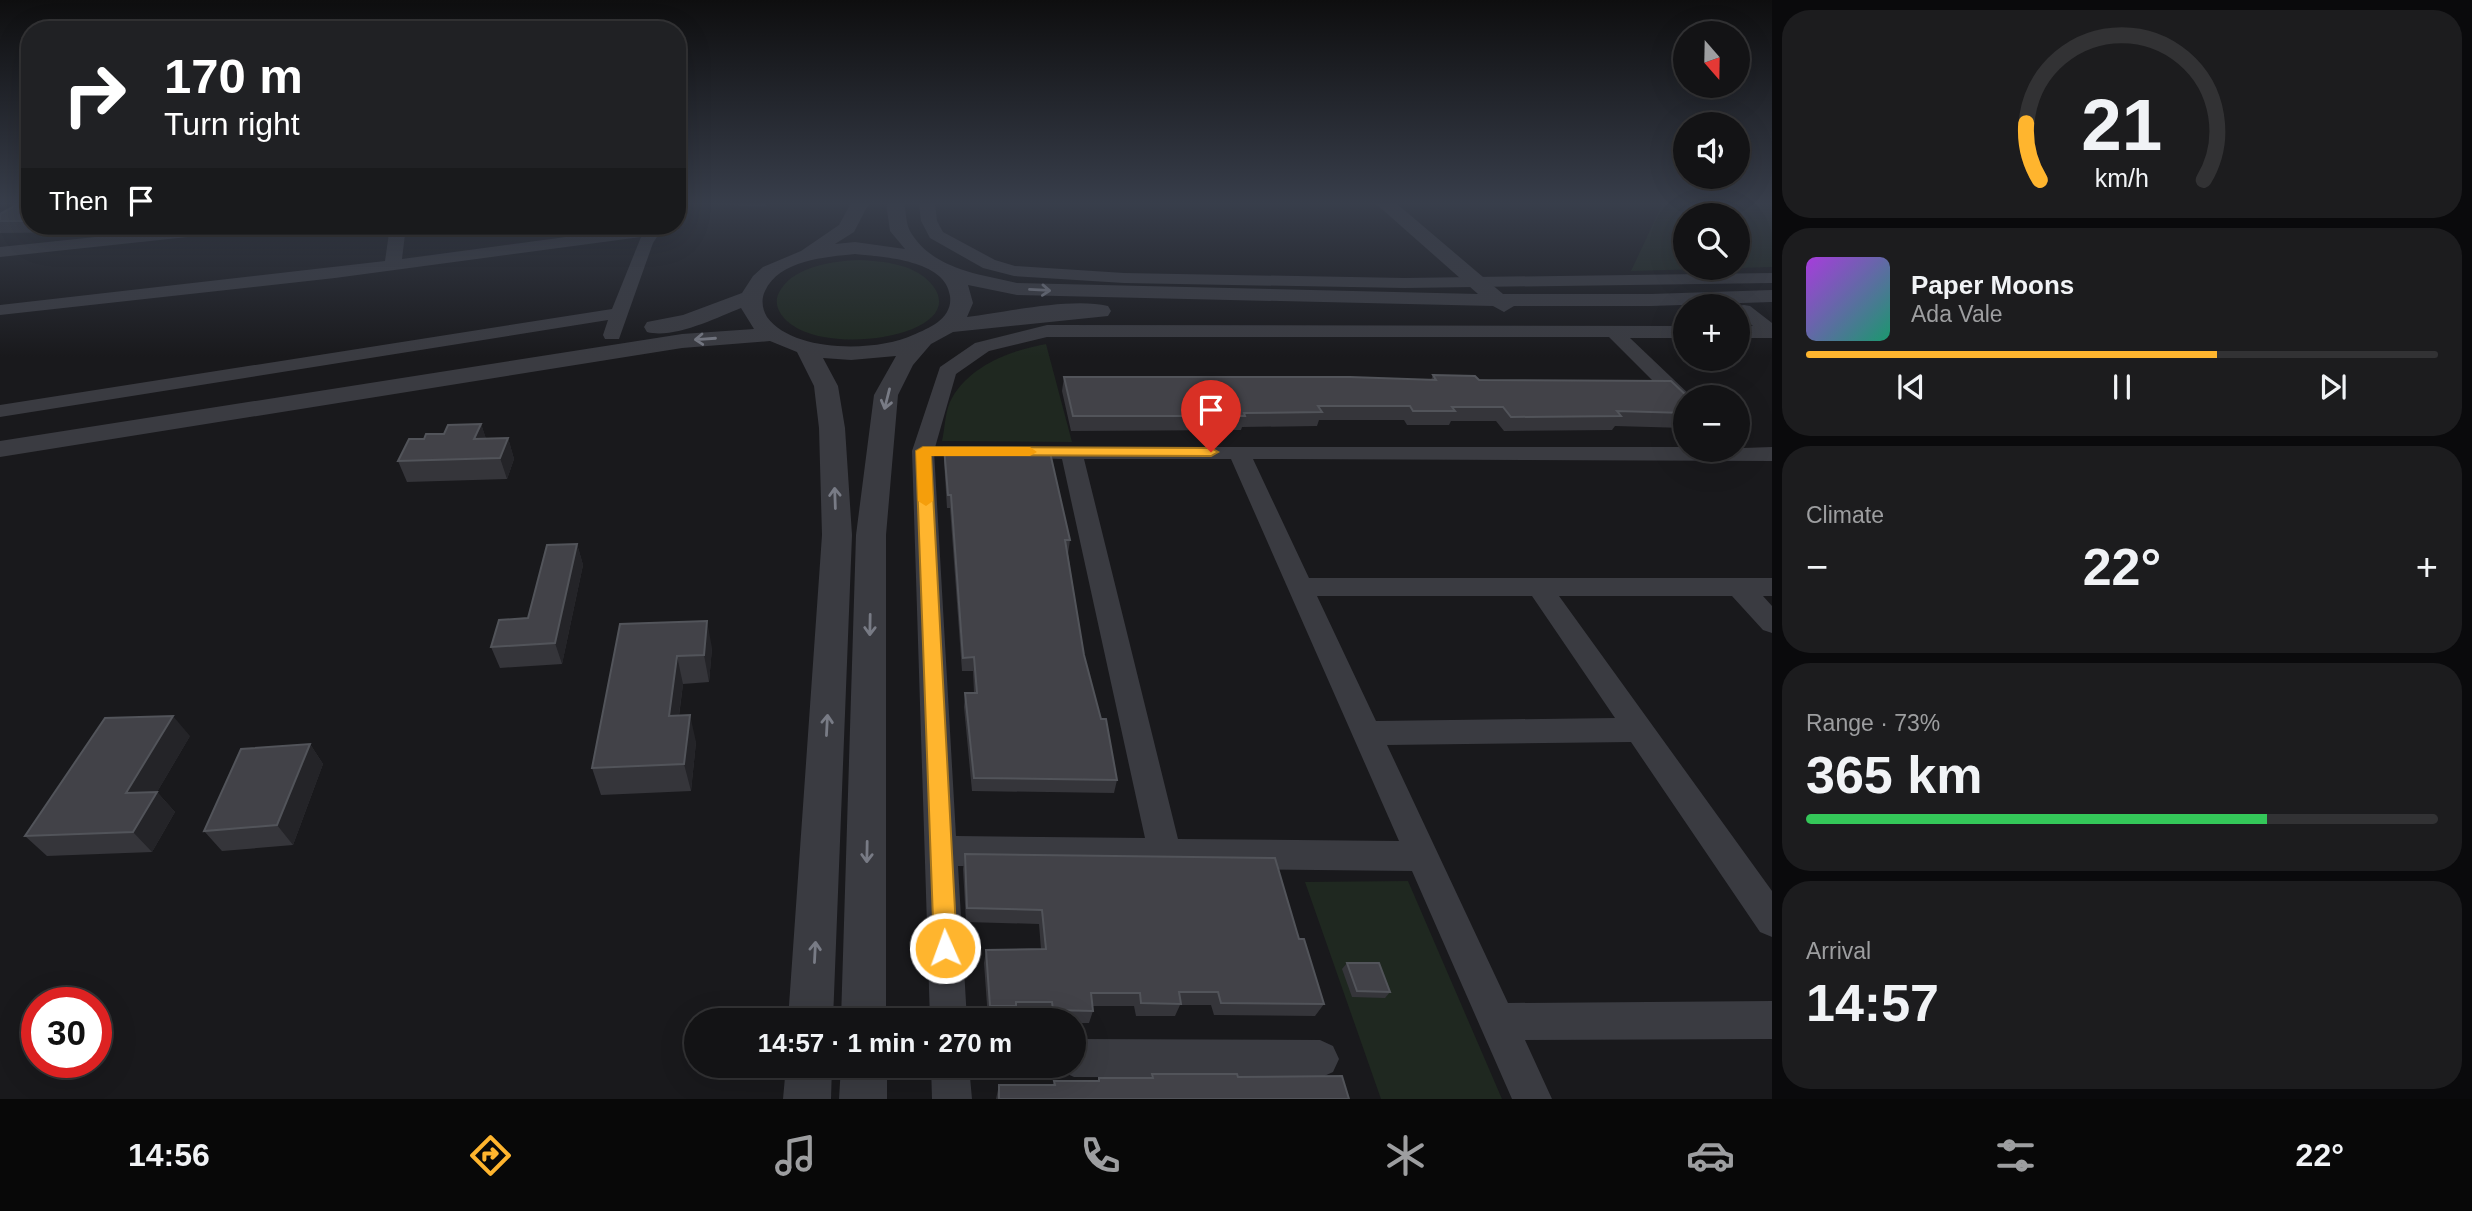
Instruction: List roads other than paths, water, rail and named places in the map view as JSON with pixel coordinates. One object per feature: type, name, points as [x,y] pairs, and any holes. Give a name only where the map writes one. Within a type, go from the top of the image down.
[{"type":"street","points":[[393,265],[394,254]]},
{"type":"street","points":[[0,310],[472,254]]},
{"type":"street","points":[[616,324],[641,254]]},
{"type":"street","points":[[804,254],[773,270],[757,284],[751,297],[751,308],[755,317],[773,334],[806,348],[865,353],[902,348],[935,334],[1077,320],[1487,298],[1772,278]]},
{"type":"street","points":[[798,258],[812,254]]},
{"type":"street","points":[[864,1008],[871,535],[886,395],[902,363],[961,309],[963,295],[958,283],[949,274],[927,261],[904,254]]},
{"type":"street","points":[[921,254],[927,261]]},
{"type":"street","points":[[971,254],[989,264],[1014,271],[1247,288],[1487,298],[1673,311]]},
{"type":"street","points":[[1432,254],[1487,298],[1651,300],[1772,296]]},
{"type":"street","points":[[1440,254],[1487,298]]},
{"type":"street","points":[[949,274],[1017,289],[1247,288]]},
{"type":"street","points":[[0,411],[616,324],[688,321],[751,297]]},
{"type":"street","points":[[1750,310],[1772,309]]},
{"type":"street","points":[[1750,316],[1772,332]]},
{"type":"street","points":[[948,1008],[941,851],[937,451],[947,371],[982,347],[1047,331],[1077,320],[1673,332]]},
{"type":"street","points":[[0,434],[616,324]]},
{"type":"street","points":[[1614,332],[1673,390]]},
{"type":"street","points":[[1750,332],[1772,332]]},
{"type":"street","points":[[0,449],[682,341],[773,334]]},
{"type":"street","points":[[806,348],[825,386],[829,407],[837,535],[812,1008]]},
{"type":"street","points":[[1004,452],[1673,452]]},
{"type":"street","points":[[1071,452],[1165,853]]},
{"type":"street","points":[[1239,452],[1532,1099]]},
{"type":"street","points":[[1750,453],[1772,454]]},
{"type":"street","points":[[1300,587],[1772,587]]},
{"type":"street","points":[[1539,587],[1772,920]]},
{"type":"street","points":[[1739,587],[1772,623]]},
{"type":"street","points":[[1366,733],[1639,730]]},
{"type":"street","points":[[941,851],[1422,856]]},
{"type":"street","points":[[1497,1023],[1772,1020]]},
{"type":"street","points":[[1086,1058],[1320,1059]]},
{"type":"street","points":[[807,1099],[808,1078]]},
{"type":"street","points":[[863,1099],[864,1078]]},
{"type":"street","points":[[950,1078],[951,1099]]}]
